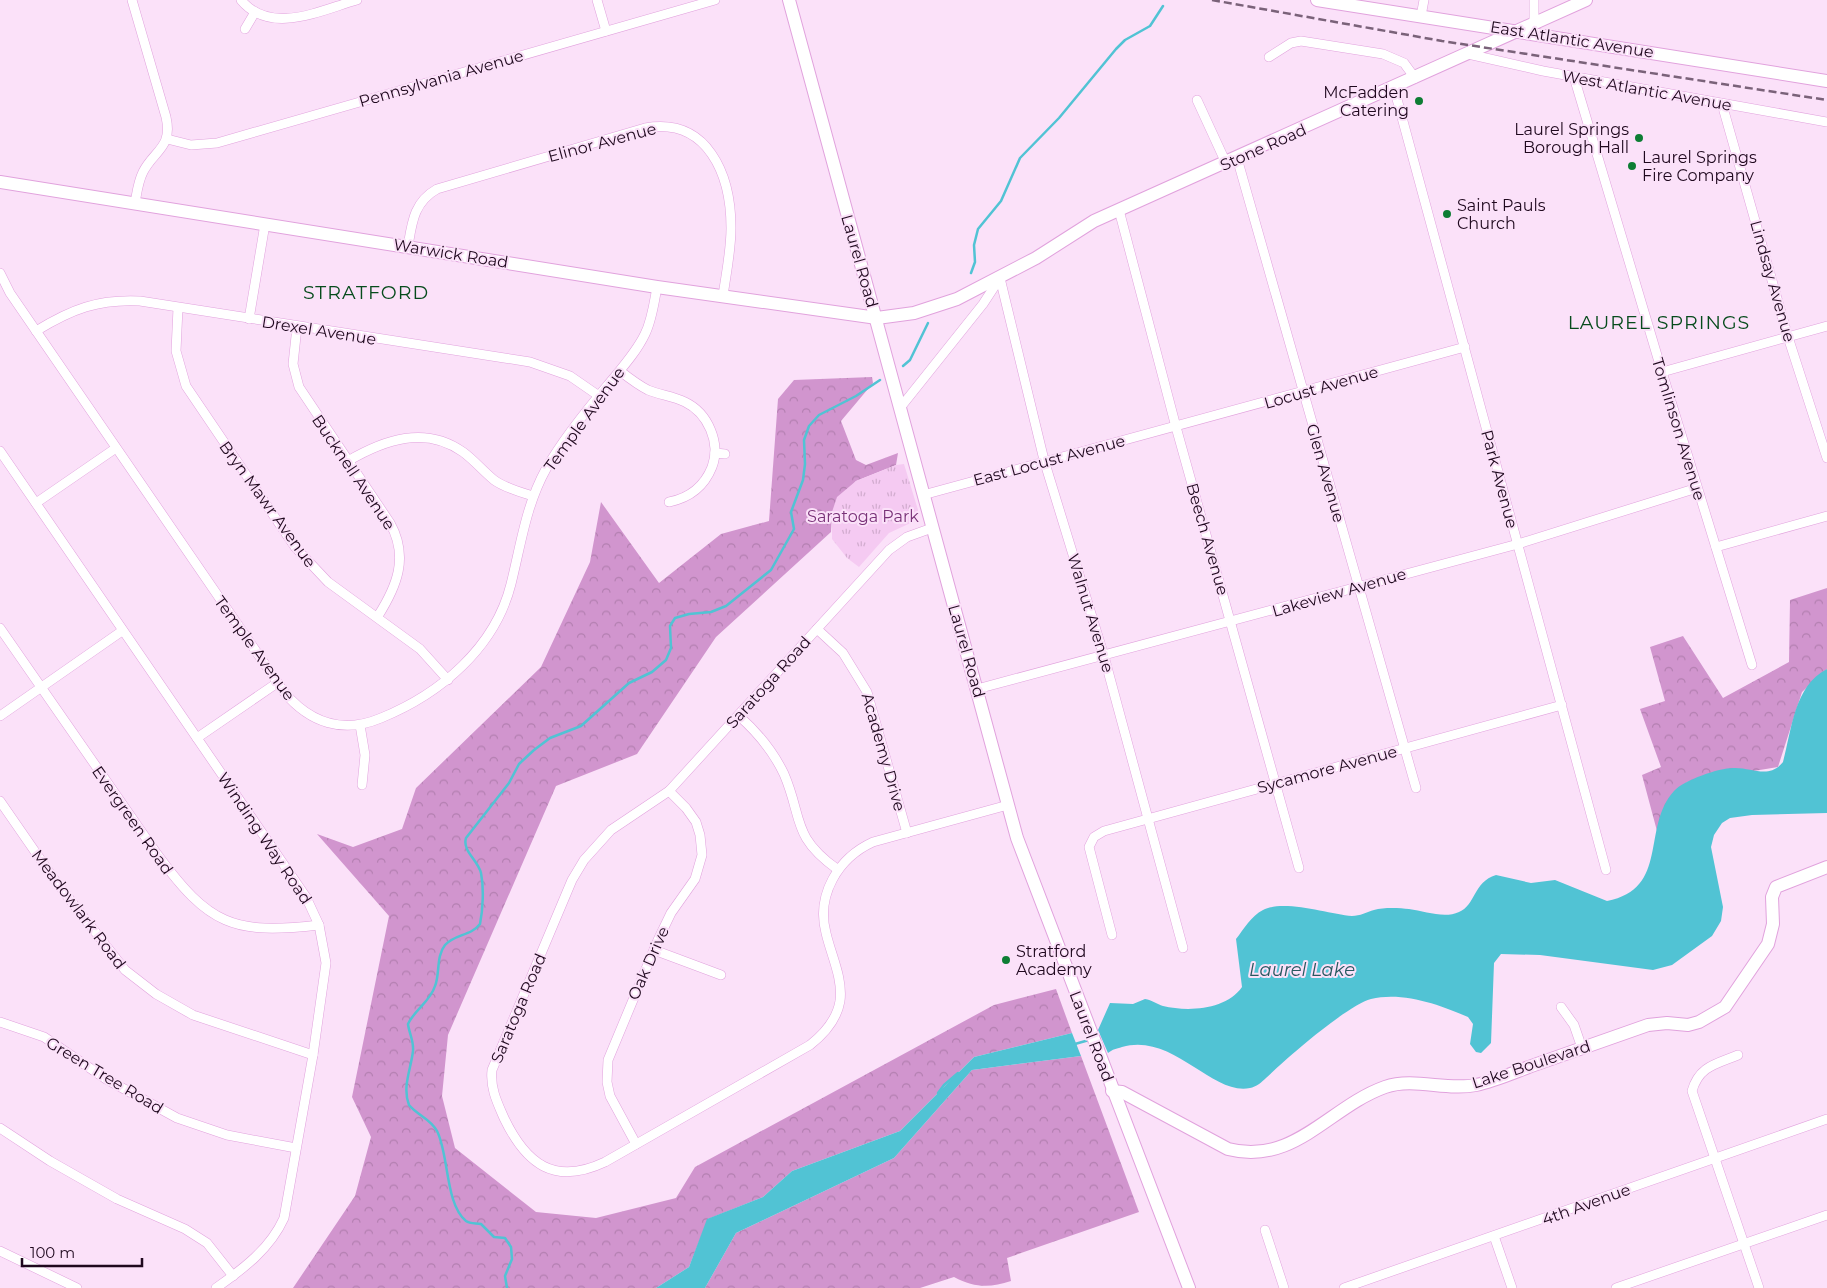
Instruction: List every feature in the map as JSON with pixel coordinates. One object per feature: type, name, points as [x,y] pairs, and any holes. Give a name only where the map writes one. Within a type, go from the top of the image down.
[{"type":"street","points":[[132,0],[166,117],[167,139],[142,173],[135,203]]},
{"type":"street","points":[[241,0],[255,12],[268,18],[283,19],[355,0]]},
{"type":"street","points":[[597,0],[606,31]]},
{"type":"street","name":"Pennsylvania Avenue","points":[[167,139],[191,145],[217,143],[715,0]]},
{"type":"street","name":"Laurel Road","points":[[789,0],[836,180],[877,318],[932,528],[1021,849],[1112,1091],[1189,1288]]},
{"type":"street","name":"East Atlantic Avenue","points":[[1317,0],[1517,30],[1827,81]]},
{"type":"street","points":[[1421,16],[1424,0]]},
{"type":"street","points":[[1534,0],[1534,23]]},
{"type":"street","name":"Stone Road","points":[[902,315],[957,300],[1000,278],[1094,221],[1394,88],[1586,0]]},
{"type":"street","points":[[245,29],[255,12]]},
{"type":"street","points":[[1479,25],[1487,45]]},
{"type":"street","points":[[1269,58],[1290,42],[1301,40],[1384,54],[1404,63],[1415,78]]},
{"type":"street","name":"West Atlantic Avenue","points":[[1468,54],[1574,77],[1827,122]]},
{"type":"street","name":"Tomlinson Avenue","points":[[1574,77],[1752,665]]},
{"type":"street","name":"Park Avenue","points":[[1394,88],[1606,870]]},
{"type":"street","name":"Glen Avenue","points":[[1197,100],[1231,161],[1302,392],[1416,788]]},
{"type":"street","name":"Lindsay Avenue","points":[[1722,104],[1788,337],[1827,458]]},
{"type":"street","name":"Elinor Avenue","points":[[408,246],[417,207],[426,197],[438,189],[645,128],[671,127],[690,133],[700,140],[711,152],[719,166],[729,203],[731,228],[723,296]]},
{"type":"street","name":"Warwick Road","points":[[0,184],[135,203],[723,296],[877,318],[902,315]]},
{"type":"street","name":"Beech Avenue","points":[[1119,210],[1176,427],[1232,622],[1299,868]]},
{"type":"street","points":[[249,319],[264,224]]},
{"type":"street","name":"Temple Avenue","points":[[0,274],[10,293],[277,683],[296,705],[314,718],[336,725],[360,725],[405,708],[448,680],[482,643],[501,611],[510,586],[520,537],[533,496],[560,446],[620,371],[646,333],[657,286]]},
{"type":"street","name":"Stone Road","points":[[900,408],[1000,278]]},
{"type":"street","name":"Walnut Avenue","points":[[1000,278],[1044,460],[1104,656],[1183,948]]},
{"type":"street","name":"Drexel Avenue","points":[[36,331],[81,308],[108,301],[140,302],[530,362],[570,376],[599,396]]},
{"type":"street","name":"Bryn Mawr Avenue","points":[[178,308],[177,360],[191,394],[304,558],[328,582],[378,616],[420,649],[448,680]]},
{"type":"street","points":[[1662,372],[1827,326]]},
{"type":"street","name":"Bucknell Avenue","points":[[297,327],[293,364],[299,387],[390,523],[399,548],[398,577],[378,616]]},
{"type":"street","name":"Locust Avenue","points":[[1176,427],[1465,347]]},
{"type":"street","points":[[620,371],[647,390],[683,401],[696,409],[710,428],[715,453],[709,473],[698,489],[684,498],[669,502]]},
{"type":"street","name":"East Locust Avenue","points":[[923,494],[1044,460],[1176,427]]},
{"type":"street","points":[[348,461],[394,440],[410,437],[427,438],[454,447],[498,482],[533,496]]},
{"type":"street","points":[[36,503],[116,448]]},
{"type":"street","name":"Winding Way Road","points":[[0,451],[306,896],[320,925],[326,963],[313,1055],[284,1218],[278,1231],[262,1252],[234,1276],[216,1288]]},
{"type":"street","points":[[715,453],[725,454]]},
{"type":"street","name":"Lakeview Avenue","points":[[977,689],[1518,544],[1698,488]]},
{"type":"street","points":[[1716,547],[1827,516]]},
{"type":"street","name":"Saratoga Road","points":[[932,528],[907,537],[889,550],[669,792],[611,830],[579,867],[496,1056],[491,1076],[496,1100],[515,1139],[532,1159],[542,1166],[563,1172],[582,1171],[605,1162],[804,1049],[825,1032],[836,1014],[840,995],[838,976],[824,928],[828,890],[837,869],[849,856],[866,845],[1008,805]]},
{"type":"street","name":"Evergreen Road","points":[[0,628],[157,854],[178,883],[198,903],[218,918],[237,926],[262,930],[320,925]]},
{"type":"street","name":"Academy Drive","points":[[817,629],[850,663],[870,698],[907,832]]},
{"type":"street","points":[[0,716],[122,631]]},
{"type":"street","points":[[197,738],[277,683]]},
{"type":"street","name":"Sycamore Avenue","points":[[1112,935],[1089,847],[1094,837],[1104,831],[1562,705]]},
{"type":"street","points":[[738,716],[763,740],[780,767],[803,835],[819,854],[837,869]]},
{"type":"street","points":[[360,725],[365,755],[362,785]]},
{"type":"street","name":"Oak Drive","points":[[636,1144],[610,1096],[607,1068],[612,1047],[654,950],[671,913],[695,879],[702,855],[700,835],[696,822],[686,808],[669,792]]},
{"type":"street","name":"Meadowlark Road","points":[[0,801],[54,879],[125,970],[156,994],[193,1015],[313,1055]]},
{"type":"street","name":"Lake Boulevard","points":[[1112,1091],[1122,1092],[1228,1149],[1245,1153],[1267,1151],[1287,1145],[1314,1130],[1348,1107],[1386,1087],[1404,1083],[1474,1085],[1648,1025],[1694,1023],[1724,1007],[1768,944],[1773,924],[1772,898],[1776,887],[1827,867]]},
{"type":"street","points":[[654,950],[722,975]]},
{"type":"street","points":[[1561,1007],[1574,1026],[1582,1048]]},
{"type":"street","name":"Green Tree Road","points":[[0,1022],[44,1038],[113,1084],[177,1118],[227,1136],[296,1148]]},
{"type":"street","points":[[1738,1055],[1710,1066],[1696,1078],[1692,1091],[1759,1288]]},
{"type":"street","name":"4th Avenue","points":[[1344,1288],[1827,1119]]},
{"type":"street","points":[[0,1128],[50,1161],[116,1199],[185,1229],[207,1244],[234,1276]]},
{"type":"street","points":[[1616,1288],[1827,1215]]},
{"type":"street","points":[[1265,1230],[1284,1288]]},
{"type":"street","points":[[1494,1236],[1512,1288]]},
{"type":"street","points":[[0,1251],[77,1288]]},
{"type":"green space","points":[[872,377],[873,383],[841,421],[856,460],[866,465],[898,453],[896,465],[856,481],[832,512],[831,532],[716,637],[637,754],[556,786],[448,1035],[442,1096],[455,1148],[536,1212],[596,1218],[676,1198],[695,1167],[994,1005],[1056,989],[1072,1033],[974,1057],[900,1131],[792,1171],[763,1197],[708,1219],[689,1267],[656,1288],[293,1288],[355,1196],[371,1137],[352,1097],[389,916],[317,834],[353,847],[402,829],[416,788],[541,667],[590,562],[601,502],[659,583],[721,534],[769,521],[778,399],[794,380]]},
{"type":"green space","name":"Saratoga Park","points":[[904,464],[918,510],[917,520],[889,533],[859,567],[847,558],[832,539],[832,512],[837,497],[856,481],[896,465]]},
{"type":"green space","points":[[1827,588],[1827,669],[1802,692],[1778,767],[1687,782],[1657,831],[1642,775],[1661,767],[1640,709],[1665,701],[1650,647],[1683,636],[1723,698],[1789,662],[1790,600]]},
{"type":"green space","points":[[1081,1056],[1139,1212],[1007,1258],[1011,1281],[996,1285],[976,1285],[954,1277],[920,1288],[705,1288],[736,1233],[894,1158],[972,1070]]},
{"type":"water","name":"Laurel Lake","points":[[1827,669],[1827,813],[1752,815],[1730,818],[1722,823],[1714,835],[1711,847],[1723,907],[1721,921],[1712,936],[1672,965],[1653,970],[1540,955],[1501,954],[1494,963],[1491,1043],[1481,1053],[1476,1052],[1470,1044],[1473,1024],[1468,1017],[1421,1000],[1383,997],[1371,999],[1360,1004],[1332,1022],[1301,1046],[1261,1083],[1250,1088],[1236,1088],[1221,1083],[1175,1055],[1158,1048],[1141,1045],[1122,1047],[1108,1053],[1098,1030],[1110,1003],[1133,1004],[1145,999],[1173,1008],[1195,1009],[1217,1005],[1235,995],[1242,987],[1236,939],[1255,916],[1263,910],[1272,907],[1306,908],[1352,916],[1378,909],[1392,908],[1447,915],[1465,909],[1483,883],[1496,875],[1531,883],[1555,880],[1607,901],[1627,894],[1639,884],[1647,870],[1652,855],[1658,822],[1664,806],[1674,791],[1693,779],[1719,770],[1740,768],[1766,772],[1778,767],[1783,762],[1792,723],[1801,697],[1807,686]]},
{"type":"water","points":[[1072,1033],[1081,1056],[972,1070],[894,1158],[736,1233],[705,1288],[656,1288],[689,1267],[707,1219],[763,1197],[792,1171],[900,1131],[974,1057]]},
{"type":"waterway","points":[[971,273],[975,262],[974,245],[978,229],[1001,201],[1020,158],[1059,118],[1116,49],[1125,40],[1150,26],[1163,6]]},
{"type":"waterway","points":[[903,366],[910,360],[928,323]]},
{"type":"waterway","points":[[507,1288],[505,1276],[512,1259],[511,1247],[505,1238],[494,1237],[481,1224],[468,1222],[459,1213],[454,1203],[444,1152],[437,1131],[431,1123],[409,1105],[406,1092],[413,1047],[408,1024],[433,992],[442,949],[449,941],[472,931],[480,924],[483,885],[479,868],[466,847],[466,838],[509,783],[519,764],[534,750],[550,738],[581,726],[629,683],[652,672],[666,660],[671,648],[670,626],[675,618],[689,614],[711,612],[726,606],[771,570],[794,529],[791,512],[803,480],[805,464],[804,440],[809,426],[819,415],[856,396],[880,380]]},
{"type":"waterway","points":[[1075,1044],[1089,1040]]},
{"type":"waterway","points":[[938,1093],[958,1073]]},
{"type":"railway","points":[[1212,0],[1442,41],[1827,100]]},
{"type":"place","name":"McFadden Catering","points":[[1419,101]]},
{"type":"place","name":"Laurel Springs Borough Hall","points":[[1639,138]]},
{"type":"place","name":"Laurel Springs Fire Company","points":[[1632,166]]},
{"type":"place","name":"Saint Pauls Church","points":[[1447,214]]},
{"type":"place","name":"Stratford Academy","points":[[1006,960]]},
{"type":"district","name":"STRATFORD","points":[[366,292]]},
{"type":"district","name":"LAUREL SPRINGS","points":[[1659,322]]}]
